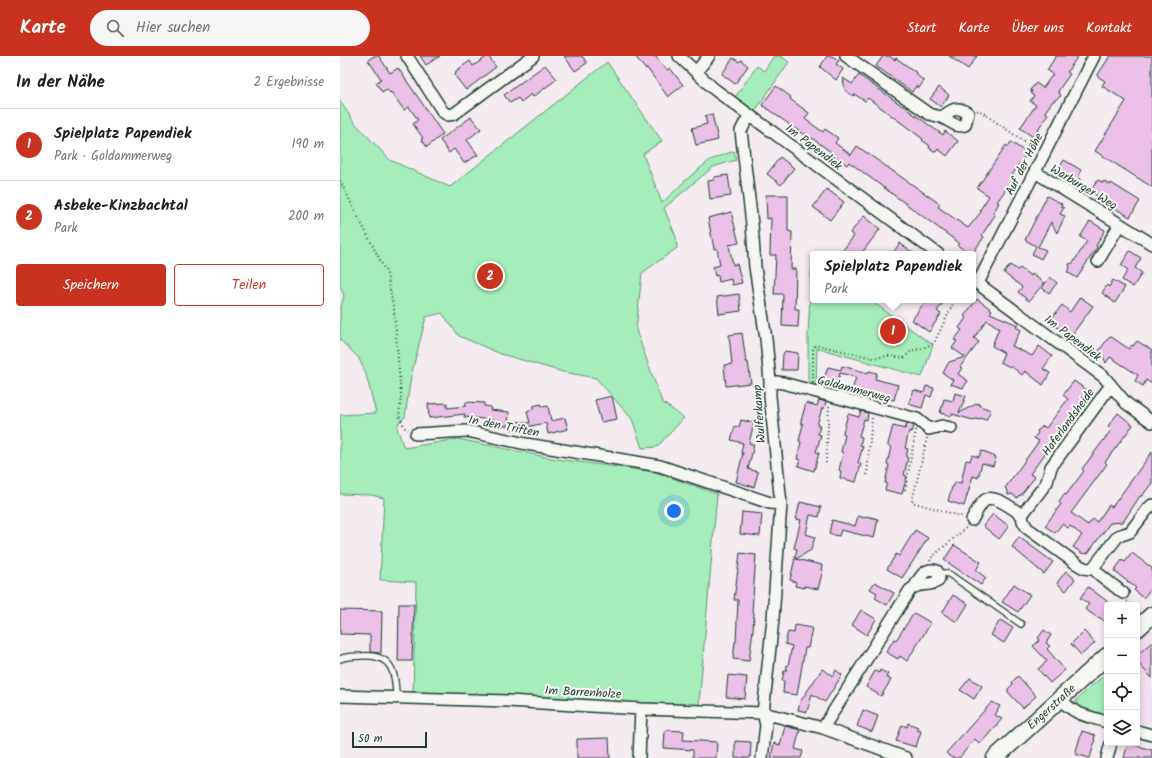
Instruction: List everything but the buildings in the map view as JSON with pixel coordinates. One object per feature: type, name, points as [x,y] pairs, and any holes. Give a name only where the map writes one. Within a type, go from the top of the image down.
[{"type":"main road","points":[[1140,626],[1152,615]]},
{"type":"main road","name":"Engerstraße","points":[[995,758],[1104,659]]},
{"type":"street","points":[[407,56],[443,112],[448,116],[454,114],[533,56]]},
{"type":"street","name":"Im Papendiek","points":[[679,56],[714,89],[934,251]]},
{"type":"street","points":[[696,72],[709,56]]},
{"type":"street","points":[[846,56],[929,114],[942,117],[952,124],[960,126],[965,125],[968,113],[962,109],[956,108],[942,117]]},
{"type":"street","name":"Auf der Höhe","points":[[976,280],[1035,172],[1094,56]]},
{"type":"street","name":"Wulferkamp","points":[[750,116],[741,131],[752,224],[755,267],[766,339],[781,504],[773,619],[763,713],[766,724],[762,758]]},
{"type":"street","name":"Warburger Weg","points":[[1035,172],[1152,244]]},
{"type":"street","name":"Warburger Weg","points":[[1098,261],[1120,224]]},
{"type":"street","name":"Im Papendiek","points":[[976,283],[1104,377],[1126,403],[1152,422]]},
{"type":"street","name":"Goldammerweg","points":[[770,381],[783,383],[917,419],[929,429]]},
{"type":"street","name":"Haferlandsheide","points":[[1022,515],[1048,482],[1051,467],[1112,385]]},
{"type":"street","points":[[929,429],[942,426],[951,428]]},
{"type":"street","name":"In den Triften","points":[[416,434],[467,431],[526,444],[660,466],[770,503],[781,504]]},
{"type":"street","points":[[972,520],[984,500],[996,498],[1022,515],[1023,521],[1027,528],[1084,568],[1093,568],[1123,593]]},
{"type":"street","points":[[1093,568],[1118,536],[1130,532],[1152,505]]},
{"type":"street","points":[[823,728],[910,590],[915,586],[932,584],[938,581],[934,572]]},
{"type":"street","name":"Im Barrenholze","points":[[340,696],[763,713],[823,728],[906,758]]},
{"type":"street","points":[[1060,700],[1068,708],[1075,712],[1104,721]]},
{"type":"street","points":[[639,758],[641,709]]},
{"type":"street","points":[[1140,732],[1152,735]]},
{"type":"street","points":[[1107,758],[1110,746]]},
{"type":"lane","points":[[934,572],[949,574],[1021,624]]},
{"type":"lane","points":[[340,659],[346,657],[374,656],[389,663],[394,673],[396,698]]},
{"type":"path","points":[[968,113],[979,110],[1043,155]]},
{"type":"path","points":[[340,181],[387,274],[394,310],[401,396],[399,416],[405,428],[416,434]]},
{"type":"path","points":[[813,391],[813,348],[816,345],[873,358],[889,356],[904,358],[911,351],[924,348],[934,343],[954,303]]},
{"type":"path","points":[[826,463],[830,396]]},
{"type":"path","points":[[867,475],[873,407]]},
{"type":"path","points":[[905,490],[917,419]]},
{"type":"path","points":[[929,429],[912,502],[972,520],[966,528],[931,558],[927,566],[934,572]]},
{"type":"shaded area","points":[[1152,629],[1152,720],[1142,728],[1140,726],[1140,640]]},
{"type":"green space","points":[[774,56],[781,56],[789,62],[755,111],[735,97],[757,66],[764,71]]},
{"type":"green space","points":[[607,62],[662,141],[643,154],[662,203],[710,160],[734,151],[736,160],[713,167],[664,208],[676,237],[677,248],[642,273],[636,330],[662,402],[684,418],[657,447],[642,448],[632,419],[596,378],[563,372],[501,354],[459,336],[442,313],[426,317],[411,376],[405,417],[399,422],[397,428],[404,448],[458,439],[556,459],[655,472],[717,494],[699,705],[413,694],[416,582],[380,580],[384,498],[371,495],[340,494],[340,415],[376,413],[365,371],[358,357],[340,340],[340,310],[344,296],[340,286],[340,101],[354,122],[390,160],[450,187]]},
{"type":"green space","points":[[810,296],[810,303],[874,303],[933,345],[922,377],[817,348],[816,388],[808,386]]},
{"type":"green space","points":[[1102,677],[1104,677],[1104,717],[1084,711],[1077,705],[1076,700]]},
{"type":"place","name":"Asbeke-Kinzbachtal","points":[[490,276]]},
{"type":"place","name":"Spielplatz Papendiek","points":[[893,331]]}]
